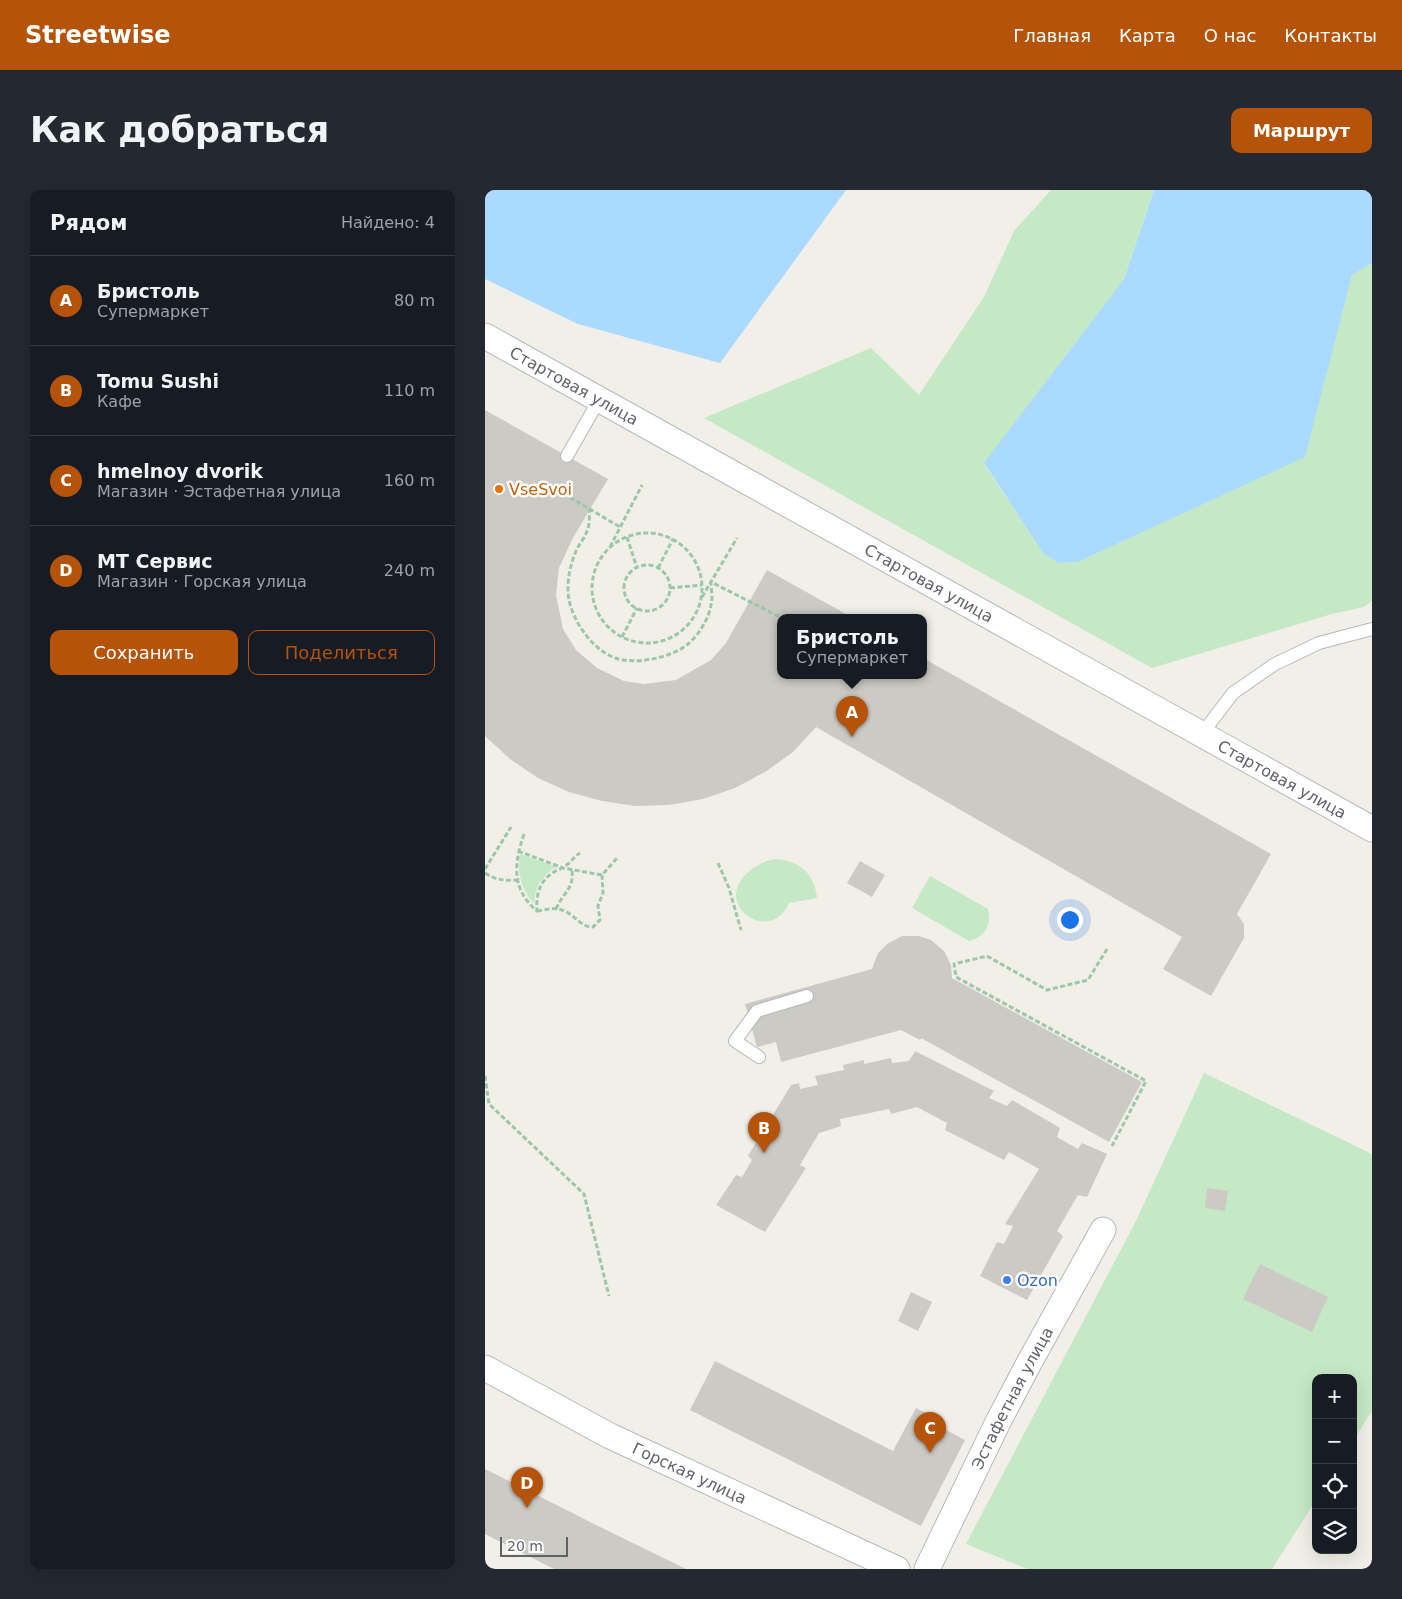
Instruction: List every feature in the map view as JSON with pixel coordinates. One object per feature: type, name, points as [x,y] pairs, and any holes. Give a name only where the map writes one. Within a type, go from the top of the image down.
[{"type":"street","name":"Стартовая улица","points":[[485,338],[1372,830]]},
{"type":"street","name":"Эстафетная улица","points":[[927,1569],[998,1422],[1103,1230]]},
{"type":"street","name":"Горская улица","points":[[485,1368],[610,1436],[897,1569]]},
{"type":"lane","points":[[567,456],[599,400]]},
{"type":"lane","points":[[1201,735],[1233,694],[1275,664],[1319,643],[1372,629]]},
{"type":"lane","points":[[759,1057],[735,1041],[757,1011],[807,996]]},
{"type":"path","points":[[544,482],[620,526]]},
{"type":"path","points":[[642,485],[609,548],[598,563],[593,579],[593,596],[598,612],[608,626],[622,637],[638,642],[655,643],[672,638],[686,628],[696,614],[702,597],[737,538]]},
{"type":"path","points":[[590,508],[588,530],[576,552],[569,573],[569,599],[576,622],[597,648],[616,658],[637,661],[661,658],[688,644],[704,624],[712,604],[711,582]]},
{"type":"path","points":[[609,548],[627,537],[639,534],[657,534],[673,539],[687,550],[697,564],[702,580],[702,597]]},
{"type":"path","points":[[627,537],[637,568]]},
{"type":"path","points":[[658,568],[673,539]]},
{"type":"path","points":[[644,565],[658,568],[668,578],[670,588],[668,598],[657,608],[644,611],[631,604],[627,598],[625,584],[631,572],[637,568],[644,565]]},
{"type":"path","points":[[711,582],[777,615]]},
{"type":"path","points":[[670,588],[702,585]]},
{"type":"path","points":[[622,637],[637,608]]},
{"type":"path","points":[[511,827],[485,871],[492,878],[503,881],[517,880]]},
{"type":"path","points":[[524,834],[518,852],[517,880],[522,893],[530,905],[537,911],[556,908],[573,916],[587,928],[593,927],[599,920],[598,906],[603,894],[602,875],[618,857]]},
{"type":"path","points":[[518,852],[563,868],[602,875]]},
{"type":"path","points":[[537,911],[536,900],[543,881],[580,854]]},
{"type":"path","points":[[718,863],[729,888],[741,930]]},
{"type":"path","points":[[556,908],[561,898],[571,886],[573,879],[572,870]]},
{"type":"path","points":[[1107,949],[1088,980],[1047,990],[987,956],[954,964],[956,977],[1145,1081],[1112,1146]]},
{"type":"path","points":[[485,1076],[489,1104],[583,1194],[609,1296]]},
{"type":"green space","points":[[1051,190],[1154,190],[1124,279],[984,464],[1043,553],[1058,563],[1078,562],[1304,457],[1352,275],[1372,263],[1372,601],[1364,607],[1332,614],[1152,668],[704,418],[871,348],[919,395],[984,297],[1014,231]]},
{"type":"green space","points":[[520,854],[556,867],[540,882],[534,904],[526,893],[521,880],[519,868]]},
{"type":"green space","points":[[775,859],[791,862],[804,870],[813,882],[817,898],[789,903],[780,916],[769,921],[757,921],[739,907],[736,895],[740,883],[751,870],[759,864]]},
{"type":"green space","points":[[930,876],[988,909],[988,925],[979,937],[969,941],[912,908]]},
{"type":"green space","points":[[1204,1073],[1372,1154],[1372,1411],[1357,1435],[1357,1374],[1312,1374],[1312,1506],[1272,1569],[1027,1569],[966,1544],[1137,1219]]},
{"type":"water","points":[[485,190],[846,190],[720,363],[578,324],[485,279]]},
{"type":"water","points":[[1154,190],[1372,190],[1372,263],[1352,275],[1305,457],[1078,562],[1058,563],[1043,553],[984,463],[1124,279]]},
{"type":"building","points":[[485,410],[608,479],[573,538],[559,568],[556,595],[563,629],[576,650],[597,668],[624,681],[644,684],[676,680],[711,660],[726,643],[767,570],[846,614],[777,614],[777,679],[927,679],[927,660],[1271,854],[1237,914],[1244,924],[1244,938],[1211,996],[1163,969],[1182,937],[816,727],[793,752],[765,772],[735,788],[703,799],[669,805],[635,806],[602,801],[569,792],[538,778],[510,759],[485,736]]},
{"type":"building","points":[[860,861],[885,875],[872,897],[847,883]]},
{"type":"building","points":[[902,936],[919,936],[931,940],[944,951],[951,965],[952,978],[1142,1082],[1109,1142],[921,1038],[920,1040],[901,1030],[781,1062],[776,1042],[757,1047],[745,1004],[872,969],[878,953],[887,944]]},
{"type":"building","points":[[915,1051],[994,1091],[989,1098],[1007,1106],[1012,1100],[1060,1128],[1057,1137],[1078,1149],[1082,1143],[1107,1154],[1087,1197],[1078,1195],[1057,1231],[1063,1236],[1027,1300],[980,1276],[997,1242],[1004,1244],[1013,1226],[1005,1224],[1039,1169],[1009,1152],[1004,1160],[945,1130],[947,1123],[917,1107],[891,1114],[889,1109],[840,1119],[841,1126],[819,1133],[800,1165],[806,1168],[765,1232],[716,1205],[736,1175],[742,1177],[752,1160],[748,1156],[791,1085],[799,1083],[800,1089],[818,1085],[815,1076],[844,1070],[843,1065],[864,1060],[864,1064],[891,1058],[892,1063],[909,1061]]},
{"type":"building","points":[[1207,1188],[1228,1191],[1225,1211],[1205,1208]]},
{"type":"building","points":[[1260,1264],[1328,1297],[1312,1332],[1243,1299]]},
{"type":"building","points":[[911,1292],[932,1302],[918,1331],[898,1321]]},
{"type":"building","points":[[715,1361],[893,1451],[916,1408],[936,1418],[933,1423],[965,1440],[921,1526],[690,1410]]},
{"type":"building","points":[[485,1469],[686,1569],[554,1569],[485,1534]]},
{"type":"place","name":"VseSvoi","points":[[499,489]]},
{"type":"place","name":"Бристоль","points":[[852,737]]},
{"type":"place","name":"Tomu Sushi","points":[[764,1153]]},
{"type":"place","name":"Ozon","points":[[1007,1280]]},
{"type":"place","name":"hmelnoy dvorik","points":[[930,1453]]},
{"type":"place","name":"МТ Сервис","points":[[527,1508]]}]
